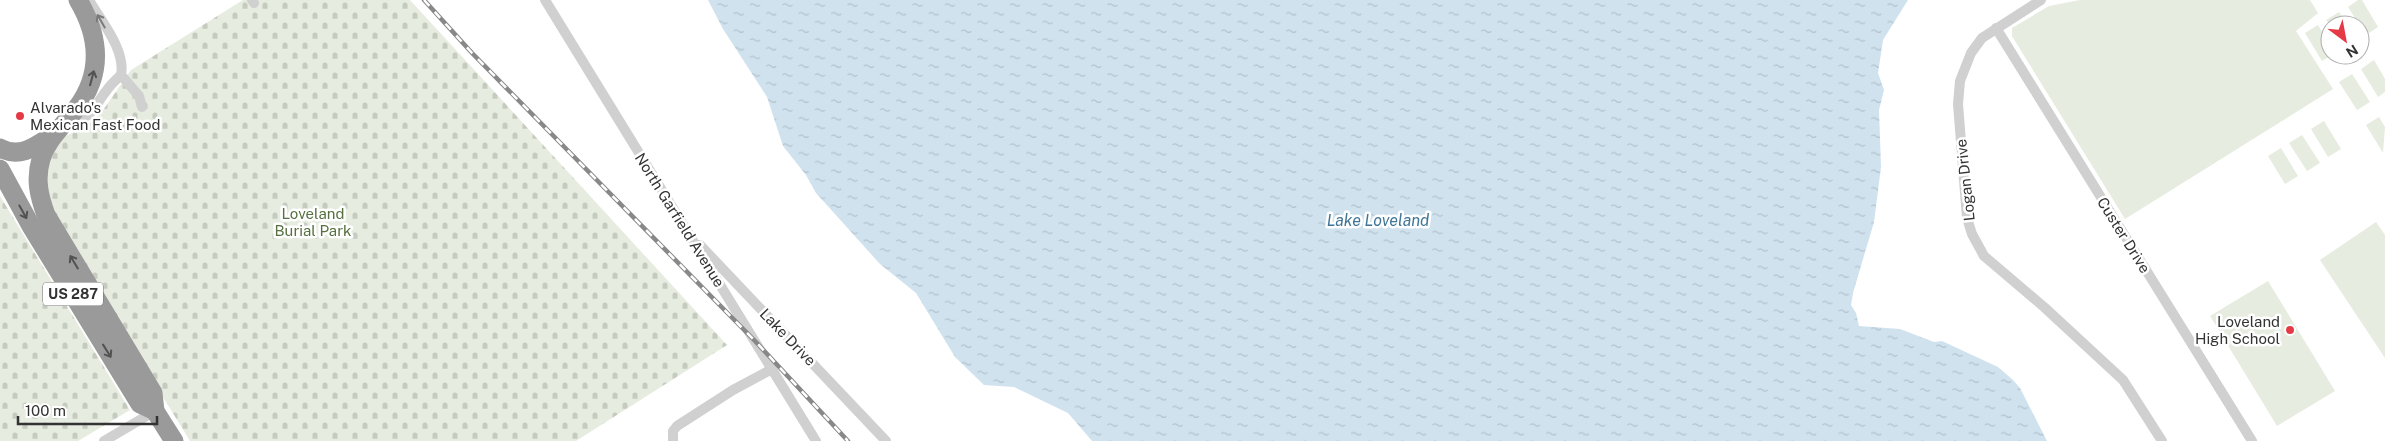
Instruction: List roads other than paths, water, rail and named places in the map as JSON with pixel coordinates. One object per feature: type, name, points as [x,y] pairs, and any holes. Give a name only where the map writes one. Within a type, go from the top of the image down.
[{"type":"highway","name":"US 287","points":[[78,0],[92,27],[96,55],[89,88],[67,120],[53,135],[41,158],[38,169],[39,198],[46,215],[154,393],[155,411],[174,441]]},
{"type":"highway","points":[[0,148],[14,153],[23,152],[53,135]]},
{"type":"highway","name":"US 287","points":[[0,169],[31,226],[140,404],[155,411]]},
{"type":"street","points":[[67,120],[89,116],[96,109],[107,89],[121,75],[123,67],[121,56],[89,0]]},
{"type":"street","name":"North Garfield Avenue","points":[[545,0],[816,441]]},
{"type":"street","name":"Logan Drive","points":[[2041,0],[1996,28],[1976,45],[1959,87],[1966,213],[1972,234],[1980,251],[1987,260],[2044,307],[2123,380],[2162,441]]},
{"type":"street","name":"Custer Drive","points":[[1996,28],[2252,441]]},
{"type":"street","points":[[121,75],[139,96],[142,107]]},
{"type":"street","name":"Lake Drive","points":[[689,234],[886,441]]},
{"type":"street","points":[[673,441],[672,435],[677,426],[733,390],[772,369]]},
{"type":"street","points":[[104,441],[155,411]]},
{"type":"water","name":"Lake Loveland","points":[[708,0],[1908,0],[1883,40],[1878,73],[1884,90],[1879,110],[1881,167],[1874,222],[1851,305],[1856,313],[1859,326],[1900,329],[1934,342],[1942,341],[1998,367],[2020,388],[2047,441],[1092,441],[1068,413],[1014,387],[984,385],[955,357],[916,293],[880,264],[816,193],[806,175],[783,146],[767,97],[723,29]]},
{"type":"railway","points":[[424,0],[472,53],[755,341],[848,441]]},
{"type":"place","name":"Alvarado's Mexican Fast Food","points":[[20,116]]},
{"type":"place","name":"Loveland High School","points":[[2290,330]]},
{"type":"park label","name":"Loveland Burial Park","points":[[313,222]]}]
